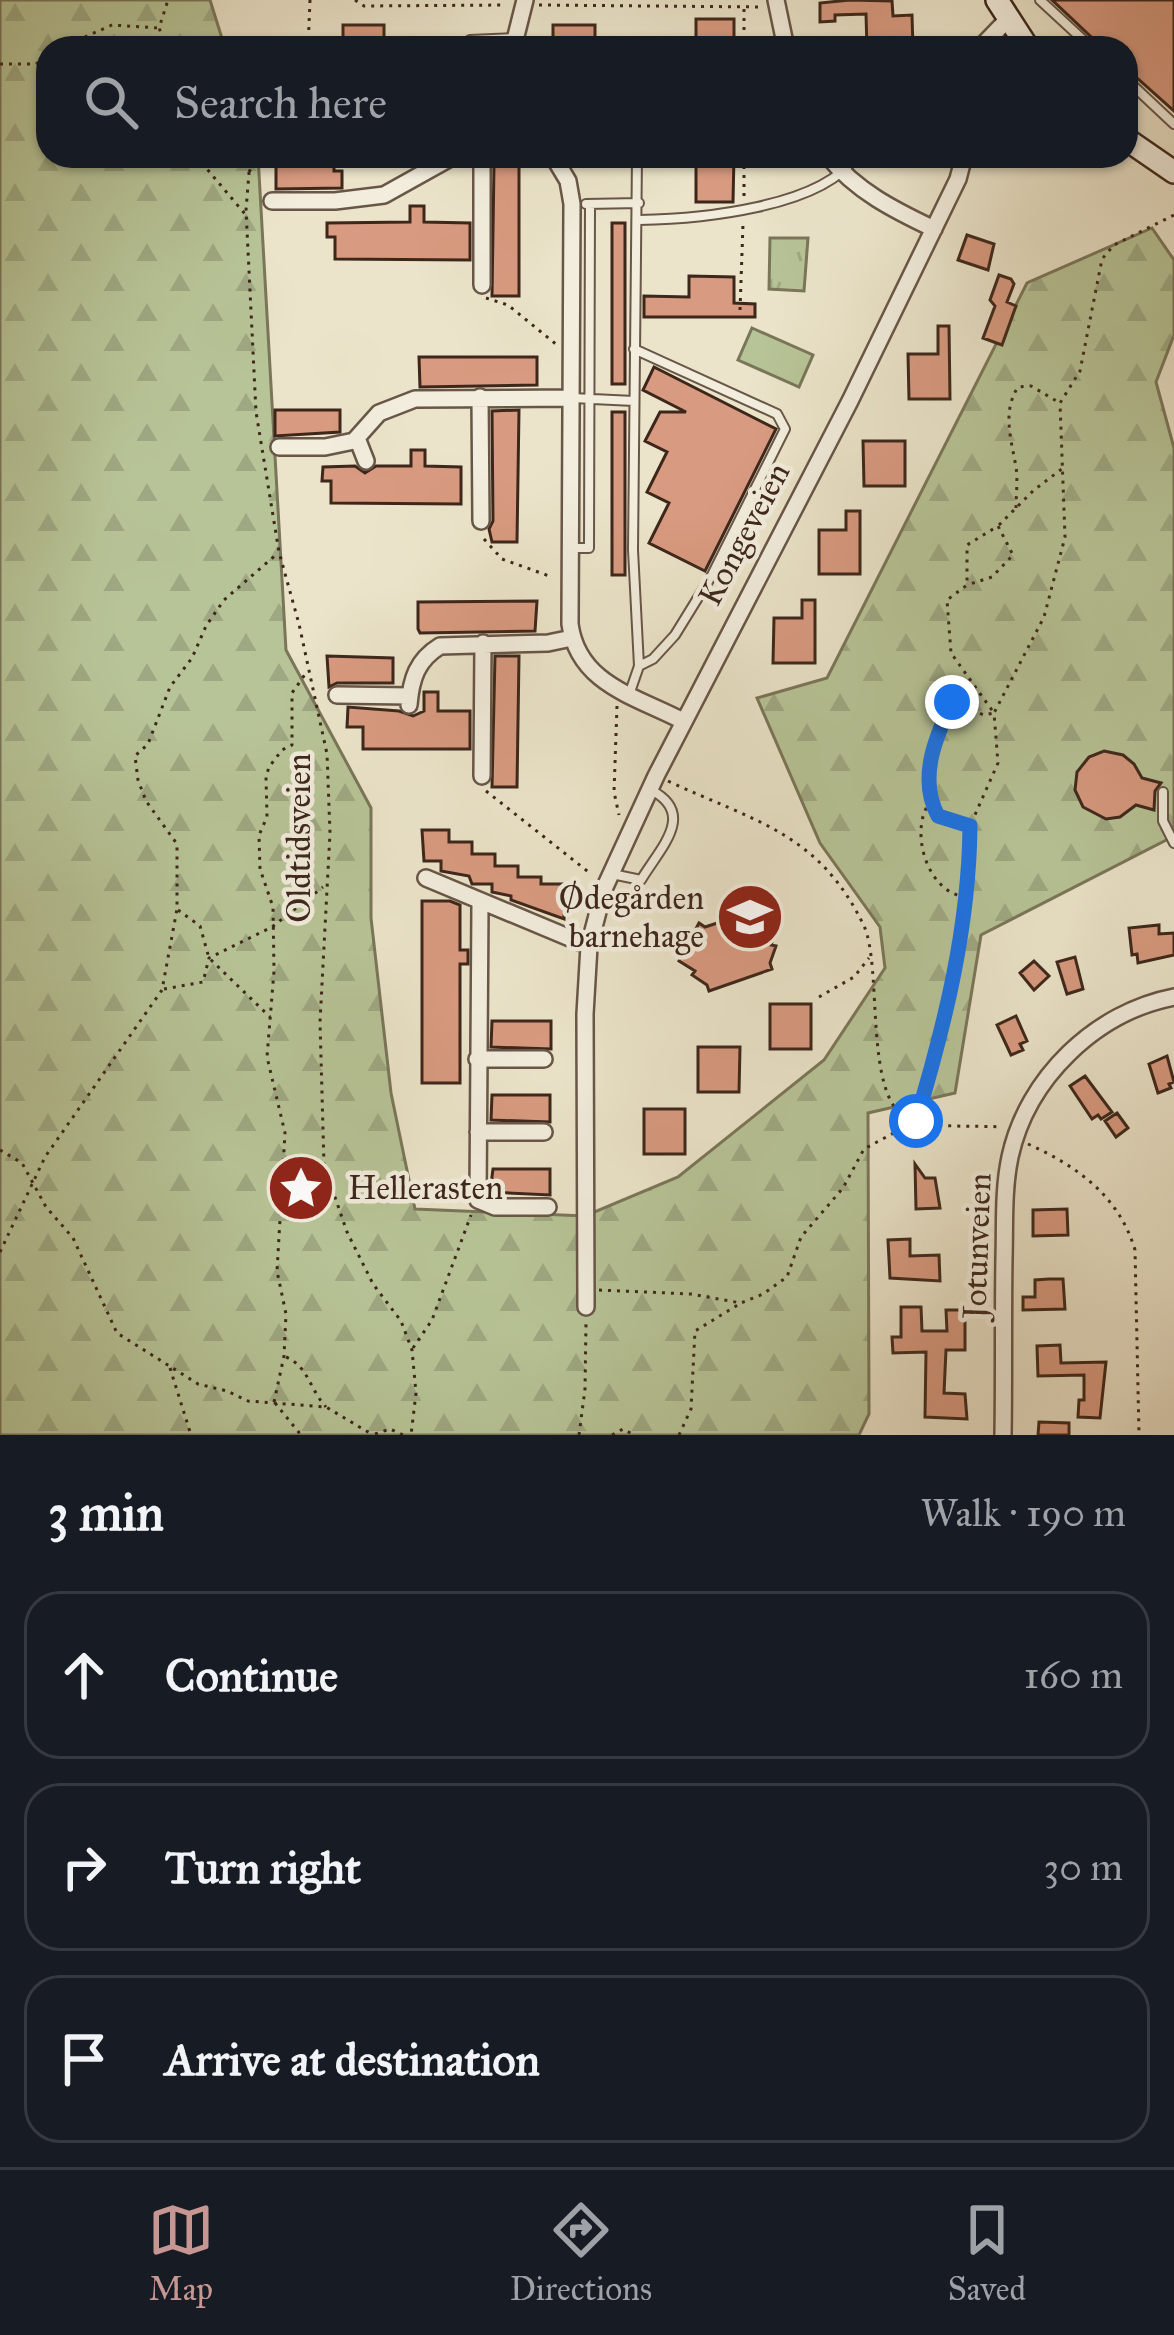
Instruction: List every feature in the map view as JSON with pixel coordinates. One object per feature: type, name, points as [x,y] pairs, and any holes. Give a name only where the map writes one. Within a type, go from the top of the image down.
[{"type":"main road","points":[[1138,147],[1174,172]]},
{"type":"street","points":[[515,36],[524,2]]},
{"type":"street","points":[[777,4],[784,36]]},
{"type":"street","points":[[272,201],[384,195],[432,168]]},
{"type":"street","points":[[482,168],[482,286]]},
{"type":"street","points":[[560,168],[581,204],[572,357],[572,638],[584,666],[623,692],[683,721]]},
{"type":"street","points":[[838,168],[888,208],[934,229]]},
{"type":"street","name":"Kongeveien","points":[[586,1306],[585,1014],[589,946],[608,881],[683,721],[850,401],[959,168]]},
{"type":"street","points":[[279,447],[325,447],[357,438],[380,413],[431,397],[572,398]]},
{"type":"street","points":[[481,397],[481,521]]},
{"type":"street","points":[[357,438],[365,460]]},
{"type":"street","points":[[337,695],[409,701],[414,673],[434,650],[455,643],[548,643],[572,638]]},
{"type":"street","points":[[482,776],[483,643]]},
{"type":"street","points":[[426,878],[589,946]]},
{"type":"street","points":[[480,904],[478,1200],[495,1207],[548,1207]]},
{"type":"street","name":"Jotunveien","points":[[1003,1435],[1005,1199],[1017,1134],[1047,1079],[1089,1035],[1123,1014],[1174,997]]},
{"type":"street","points":[[477,1059],[544,1059]]},
{"type":"street","points":[[478,1132],[544,1132]]},
{"type":"lane","points":[[1040,0],[1079,36]]},
{"type":"lane","points":[[1138,91],[1174,124]]},
{"type":"lane","points":[[638,168],[633,550],[639,666]]},
{"type":"lane","points":[[639,220],[688,219],[744,208],[816,188],[844,175],[848,168]]},
{"type":"lane","points":[[572,548],[589,548],[590,399],[581,204],[638,203]]},
{"type":"lane","points":[[623,692],[639,666],[675,634],[700,595],[785,429],[777,414],[634,349]]},
{"type":"lane","points":[[572,398],[634,401]]},
{"type":"lane","points":[[608,881],[640,880],[674,824],[675,810],[653,782]]},
{"type":"lane","points":[[1163,792],[1163,821],[1174,843]]},
{"type":"path","points":[[162,36],[159,28],[168,0]]},
{"type":"path","points":[[308,36],[310,0]]},
{"type":"path","points":[[355,0],[364,6],[777,4]]},
{"type":"path","points":[[744,36],[745,5]]},
{"type":"path","points":[[88,36],[112,26],[159,28]]},
{"type":"path","points":[[0,64],[36,64]]},
{"type":"path","points":[[206,168],[247,216]]},
{"type":"path","points":[[246,168],[249,173]]},
{"type":"path","points":[[249,173],[252,168]]},
{"type":"path","points":[[740,310],[744,168]]},
{"type":"path","name":"Oldtidsveien","points":[[249,173],[256,412],[279,552],[327,754],[330,833],[320,1022],[324,1165],[347,1232],[373,1284],[401,1321],[412,1349],[416,1393],[411,1435]]},
{"type":"path","points":[[994,713],[1044,617],[1065,537],[1060,403],[1081,370],[1102,259],[1114,245],[1174,215]]},
{"type":"path","points":[[482,286],[484,298],[508,305],[572,357]]},
{"type":"path","points":[[1016,508],[1009,402],[1018,387],[1031,386],[1060,403]]},
{"type":"path","points":[[967,585],[967,545],[998,526],[1064,468]]},
{"type":"path","points":[[481,521],[484,538],[502,560],[571,584]]},
{"type":"path","points":[[680,1435],[691,1409],[695,1331],[787,1276],[801,1237],[843,1188],[864,1149],[916,1121],[955,973],[968,897],[970,826],[998,763],[994,713],[951,653],[947,600],[967,585],[992,578],[1013,555],[998,526]]},
{"type":"path","points":[[0,1252],[45,1157],[162,990],[177,909],[177,844],[146,801],[135,756],[148,744],[170,687],[192,658],[206,626],[224,601],[279,552]]},
{"type":"path","points":[[274,1402],[284,1356],[286,1314],[277,1271],[285,1133],[267,1057],[274,971],[273,902],[260,869],[259,835],[266,818],[266,777],[278,754],[292,745],[292,693],[308,669]]},
{"type":"path","points":[[623,692],[614,792],[621,820],[631,831]]},
{"type":"path","points":[[970,826],[938,816],[926,776],[952,702],[984,715],[994,713]]},
{"type":"path","points":[[482,776],[490,797],[608,881]]},
{"type":"path","points":[[653,782],[761,820],[803,845],[855,910],[871,955],[885,1087],[896,1110],[916,1121],[1017,1134],[1084,1174],[1128,1227],[1135,1250],[1139,1435]]},
{"type":"path","points":[[931,802],[922,812],[928,867],[939,888],[951,896],[968,897]]},
{"type":"path","points":[[208,958],[272,927],[326,885]]},
{"type":"path","points":[[162,990],[203,982],[208,958],[200,926],[177,909]]},
{"type":"path","points":[[820,998],[854,977],[871,955]]},
{"type":"path","points":[[208,958],[271,1017]]},
{"type":"path","points":[[0,1150],[22,1163],[46,1208],[74,1238],[117,1333],[198,1384],[227,1390],[248,1401],[326,1407]]},
{"type":"path","points":[[412,1349],[432,1320],[478,1200]]},
{"type":"path","points":[[586,1288],[691,1294],[741,1303]]},
{"type":"path","points":[[579,1435],[586,1306]]},
{"type":"path","points":[[284,1356],[302,1366],[314,1395],[346,1423],[373,1435],[390,1429],[404,1435]]},
{"type":"path","points":[[169,1365],[191,1435]]},
{"type":"path","points":[[274,1402],[301,1435]]},
{"type":"path","points":[[612,1435],[623,1429],[634,1435]]},
{"type":"green space","points":[[0,0],[210,0],[221,36],[36,36],[36,168],[259,168],[286,650],[371,808],[371,918],[391,1093],[415,1209],[585,1216],[678,1177],[824,1060],[885,968],[880,927],[820,843],[757,698],[827,678],[1027,283],[1152,228],[1174,260],[1174,335],[1156,382],[1174,448],[1174,836],[981,935],[955,1093],[868,1113],[869,1414],[859,1435],[0,1435]]},
{"type":"green space","points":[[770,238],[808,238],[804,291],[769,289]]},
{"type":"green space","points":[[752,328],[813,355],[799,387],[738,360]]},
{"type":"building","points":[[1052,0],[1174,0],[1174,111],[1138,79],[1138,36],[1090,36]]},
{"type":"building","points":[[892,1],[893,16],[912,15],[913,36],[867,36],[866,14],[835,15],[835,21],[820,22],[820,3]]},
{"type":"building","points":[[696,19],[734,19],[734,36],[696,36]]},
{"type":"building","points":[[343,25],[384,25],[384,36],[343,36]]},
{"type":"building","points":[[553,25],[595,25],[595,36],[553,36]]},
{"type":"building","points":[[276,168],[342,171],[342,188],[276,189]]},
{"type":"building","points":[[494,168],[519,168],[519,296],[492,296]]},
{"type":"building","points":[[696,168],[734,168],[733,202],[696,202]]},
{"type":"building","points":[[410,206],[424,206],[424,222],[470,223],[470,260],[335,259],[335,237],[327,237],[327,223],[410,222]]},
{"type":"building","points":[[612,223],[625,223],[625,384],[612,384]]},
{"type":"building","points":[[967,235],[994,244],[988,270],[958,260]]},
{"type":"building","points":[[999,275],[1014,284],[1007,302],[1016,306],[1002,345],[983,338],[995,306],[990,300]]},
{"type":"building","points":[[689,276],[734,277],[734,303],[755,304],[755,317],[644,317],[644,296],[689,297]]},
{"type":"building","points":[[938,326],[949,326],[950,399],[909,399],[908,354],[938,354]]},
{"type":"building","points":[[419,357],[537,357],[537,385],[420,387]]},
{"type":"building","points":[[654,367],[776,429],[705,571],[649,543],[669,503],[647,492],[667,452],[645,441],[660,412],[686,412],[643,390]]},
{"type":"building","points":[[275,410],[340,410],[340,432],[275,436]]},
{"type":"building","points":[[519,410],[517,542],[492,542],[492,411]]},
{"type":"building","points":[[612,412],[625,412],[625,575],[612,575]]},
{"type":"building","points":[[863,441],[905,441],[905,486],[864,486]]},
{"type":"building","points":[[411,450],[425,450],[425,466],[461,467],[461,504],[331,503],[331,481],[322,481],[323,467],[355,466],[365,473],[376,466],[411,466]]},
{"type":"building","points":[[846,511],[860,511],[860,574],[819,574],[819,530],[846,530]]},
{"type":"building","points":[[802,600],[815,600],[815,663],[773,663],[774,618],[802,618]]},
{"type":"building","points":[[537,601],[535,631],[420,633],[418,629],[418,602]]},
{"type":"building","points":[[327,656],[393,658],[393,683],[329,687]]},
{"type":"building","points":[[495,656],[519,656],[517,787],[492,787]]},
{"type":"building","points":[[424,692],[438,692],[438,711],[470,711],[470,749],[363,749],[363,727],[347,727],[348,707],[413,716],[424,711]]},
{"type":"building","points":[[1104,751],[1123,755],[1142,778],[1161,783],[1155,791],[1154,810],[1136,805],[1120,817],[1106,819],[1083,807],[1075,790],[1077,772],[1089,757]]},
{"type":"building","points":[[422,830],[449,830],[449,842],[472,842],[472,854],[495,854],[495,866],[518,866],[518,877],[565,884],[564,919],[492,892],[492,884],[472,884],[469,876],[441,871],[441,861],[424,861]]},
{"type":"building","points":[[422,901],[460,905],[460,950],[468,950],[468,964],[460,964],[460,1083],[422,1083]]},
{"type":"building","points":[[738,909],[778,927],[771,945],[776,946],[772,969],[709,991],[692,975],[695,971],[679,961],[699,923],[705,927],[736,917]]},
{"type":"building","points":[[1159,925],[1159,934],[1174,933],[1174,955],[1138,963],[1137,954],[1132,955],[1129,928]]},
{"type":"building","points":[[1075,957],[1083,989],[1067,994],[1057,962]]},
{"type":"building","points":[[1034,961],[1049,976],[1034,990],[1020,973]]},
{"type":"building","points":[[770,1004],[811,1004],[811,1049],[770,1049]]},
{"type":"building","points":[[1016,1016],[1027,1041],[1020,1044],[1023,1050],[1011,1055],[997,1025]]},
{"type":"building","points":[[492,1021],[551,1021],[551,1049],[491,1047]]},
{"type":"building","points":[[698,1047],[740,1047],[739,1092],[698,1092]]},
{"type":"building","points":[[1167,1056],[1174,1082],[1158,1093],[1149,1064]]},
{"type":"building","points":[[1085,1076],[1112,1112],[1101,1119],[1098,1115],[1092,1119],[1070,1086]]},
{"type":"building","points":[[492,1095],[550,1095],[550,1122],[491,1120]]},
{"type":"building","points":[[644,1109],[685,1109],[685,1154],[644,1154]]},
{"type":"building","points":[[1117,1113],[1128,1128],[1116,1137],[1105,1121]]},
{"type":"building","points":[[915,1164],[925,1178],[935,1178],[940,1208],[916,1209]]},
{"type":"building","points":[[493,1169],[550,1169],[550,1195],[490,1192]]},
{"type":"building","points":[[1067,1209],[1068,1235],[1033,1236],[1033,1210]]},
{"type":"building","points":[[910,1239],[910,1256],[939,1255],[940,1281],[890,1278],[888,1240]]},
{"type":"building","points":[[1063,1279],[1065,1309],[1023,1310],[1023,1297],[1035,1297],[1035,1280]]},
{"type":"building","points":[[901,1307],[921,1307],[922,1331],[947,1331],[946,1310],[965,1310],[965,1350],[946,1350],[944,1393],[965,1394],[967,1419],[925,1417],[926,1352],[893,1353],[892,1337],[901,1337]]},
{"type":"building","points":[[1060,1345],[1061,1363],[1106,1362],[1100,1418],[1078,1417],[1084,1375],[1038,1376],[1037,1346]]},
{"type":"building","points":[[1039,1422],[1069,1423],[1069,1435],[1038,1435]]},
{"type":"place","name":"Ødegården barnehage","points":[[750,917]]},
{"type":"place","name":"Hellerasten","points":[[301,1188]]},
{"type":"route","points":[[916,1121],[955,973],[968,897],[970,826],[938,816],[926,776],[952,702]]}]
